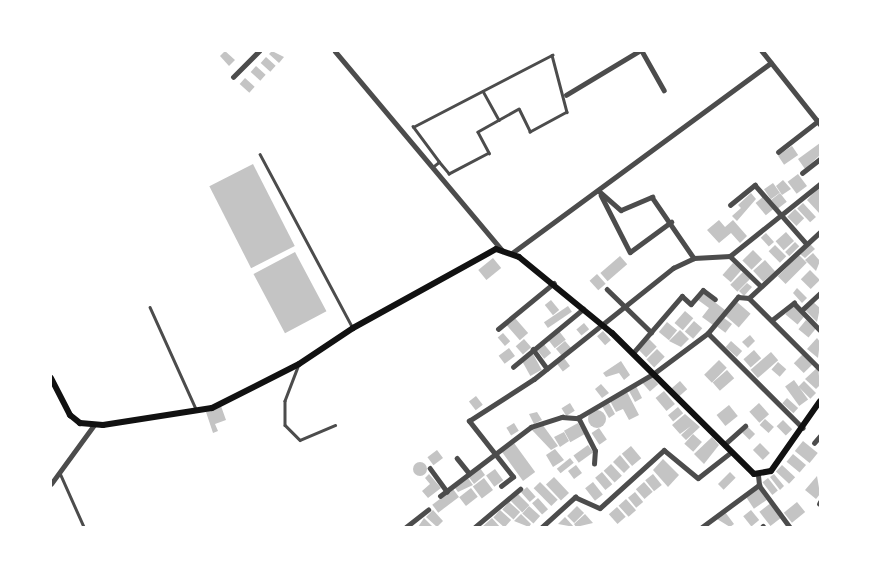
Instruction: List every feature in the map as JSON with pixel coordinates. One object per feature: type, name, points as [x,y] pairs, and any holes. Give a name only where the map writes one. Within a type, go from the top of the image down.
[{"type":"main road","points":[[51,378],[70,415],[80,423],[94,425],[196,409],[237,398],[299,364],[353,328],[486,251],[503,251],[512,253],[554,283],[604,326],[730,453],[758,475],[771,471],[820,401]]},
{"type":"street","points":[[233,77],[259,51]]},
{"type":"street","points":[[335,51],[503,251]]},
{"type":"street","points":[[566,95],[641,51],[664,90]]},
{"type":"street","points":[[762,51],[819,123],[778,152]]},
{"type":"street","points":[[512,253],[658,149],[671,132],[771,63]]},
{"type":"street","points":[[802,173],[820,159]]},
{"type":"street","points":[[501,486],[513,477],[469,421],[548,368],[604,326],[673,268],[694,258],[730,256],[820,184]]},
{"type":"street","points":[[730,205],[755,185],[806,243]]},
{"type":"street","points":[[599,191],[621,210],[652,197],[694,258]]},
{"type":"street","points":[[599,191],[630,252],[671,222]]},
{"type":"street","points":[[749,298],[820,232]]},
{"type":"street","points":[[730,256],[761,286]]},
{"type":"street","points":[[498,329],[554,283]]},
{"type":"street","points":[[607,289],[651,332]]},
{"type":"street","points":[[633,353],[682,296],[691,304],[702,290],[715,299]]},
{"type":"street","points":[[802,310],[820,293]]},
{"type":"street","points":[[440,496],[531,427],[562,417],[578,418],[653,374],[708,333],[738,297],[749,298],[820,369]]},
{"type":"street","points":[[772,320],[792,303],[820,330]]},
{"type":"street","points":[[513,367],[583,309]]},
{"type":"street","points":[[708,333],[803,428]]},
{"type":"street","points":[[533,349],[548,368]]},
{"type":"street","points":[[578,418],[595,451],[594,464]]},
{"type":"street","points":[[51,484],[94,425]]},
{"type":"street","points":[[723,446],[745,426]]},
{"type":"street","points":[[814,443],[820,436]]},
{"type":"street","points":[[542,527],[575,498],[594,509],[600,508],[664,450],[698,478],[730,453]]},
{"type":"street","points":[[457,458],[469,472]]},
{"type":"street","points":[[430,468],[447,491]]},
{"type":"street","points":[[758,475],[758,485],[790,527]]},
{"type":"street","points":[[702,527],[758,485]]},
{"type":"street","points":[[475,527],[520,489]]},
{"type":"street","points":[[406,527],[428,510]]},
{"type":"lane","points":[[552,55],[567,112],[530,132],[519,109],[478,132],[489,153],[449,174],[414,127],[483,90],[552,55]]},
{"type":"lane","points":[[483,90],[499,120]]},
{"type":"lane","points":[[260,154],[353,328]]},
{"type":"lane","points":[[433,166],[439,162]]},
{"type":"lane","points":[[150,307],[196,409]]},
{"type":"lane","points":[[299,364],[285,401],[285,425],[300,440],[335,425]]},
{"type":"lane","points":[[60,473],[85,527]]},
{"type":"building","points":[[225,51],[235,60],[229,66],[220,56]]},
{"type":"building","points":[[272,51],[284,57],[279,63],[269,54]]},
{"type":"building","points":[[266,57],[276,66],[270,72],[261,63]]},
{"type":"building","points":[[256,66],[266,75],[260,81],[251,72]]},
{"type":"building","points":[[245,78],[255,87],[249,93],[240,84]]},
{"type":"building","points":[[820,143],[820,155],[805,169],[798,159]]},
{"type":"building","points":[[792,146],[798,155],[784,165],[778,156]]},
{"type":"building","points":[[253,164],[295,246],[251,268],[209,186]]},
{"type":"building","points":[[798,174],[807,186],[797,194],[788,182]]},
{"type":"building","points":[[783,180],[791,189],[782,195],[776,186]]},
{"type":"building","points":[[773,183],[780,193],[771,199],[764,189]]},
{"type":"building","points":[[820,186],[820,214],[807,200]]},
{"type":"building","points":[[751,193],[756,199],[737,221],[732,216],[741,208],[738,205]]},
{"type":"building","points":[[780,193],[787,202],[778,208],[771,200]]},
{"type":"building","points":[[764,196],[774,208],[766,215],[756,203]]},
{"type":"building","points":[[803,203],[816,217],[810,222],[797,208]]},
{"type":"building","points":[[795,209],[804,218],[796,226],[787,217]]},
{"type":"building","points":[[719,220],[725,227],[733,220],[747,236],[740,243],[731,233],[719,243],[707,230]]},
{"type":"building","points":[[786,232],[794,241],[784,250],[776,241]]},
{"type":"building","points":[[766,233],[774,242],[769,247],[761,238]]},
{"type":"building","points":[[795,242],[799,246],[789,256],[785,252]]},
{"type":"building","points":[[809,243],[815,249],[805,258],[800,254]]},
{"type":"building","points":[[775,245],[786,256],[780,263],[769,251]]},
{"type":"building","points":[[753,250],[762,259],[752,270],[742,261]]},
{"type":"building","points":[[295,252],[326,311],[285,333],[254,274]]},
{"type":"building","points":[[813,253],[820,261],[816,271],[805,260]]},
{"type":"building","points":[[799,255],[807,263],[786,284],[778,276]]},
{"type":"building","points":[[620,256],[627,264],[608,281],[600,273]]},
{"type":"building","points":[[493,258],[501,268],[486,280],[478,270]]},
{"type":"building","points":[[765,260],[775,271],[763,282],[753,271]]},
{"type":"building","points":[[733,263],[741,270],[731,282],[723,275]]},
{"type":"building","points":[[810,270],[820,280],[811,289],[801,279]]},
{"type":"building","points":[[743,272],[750,279],[737,292],[730,285]]},
{"type":"building","points":[[597,274],[606,284],[598,290],[590,281]]},
{"type":"building","points":[[747,283],[752,287],[744,296],[739,291]]},
{"type":"building","points":[[797,288],[807,298],[802,303],[793,293]]},
{"type":"building","points":[[703,293],[725,310],[713,325],[702,317],[709,308],[698,300]]},
{"type":"building","points":[[551,300],[559,310],[553,315],[545,305]]},
{"type":"building","points":[[737,302],[751,314],[739,327],[725,316]]},
{"type":"building","points":[[813,302],[820,308],[817,322],[805,310]]},
{"type":"building","points":[[793,305],[805,315],[798,324],[785,314]]},
{"type":"building","points":[[568,306],[572,312],[548,328],[544,322]]},
{"type":"building","points":[[685,311],[693,318],[683,330],[675,323]]},
{"type":"building","points":[[515,318],[528,333],[520,340],[507,325]]},
{"type":"building","points":[[724,318],[732,324],[725,333],[717,327]]},
{"type":"building","points":[[806,320],[816,328],[809,338],[798,329]]},
{"type":"building","points":[[694,321],[702,328],[693,339],[685,332]]},
{"type":"building","points":[[667,322],[677,330],[669,340],[659,332]]},
{"type":"building","points":[[584,323],[589,329],[581,336],[576,329]]},
{"type":"building","points":[[680,330],[689,339],[681,347],[669,341]]},
{"type":"building","points":[[559,331],[566,340],[555,348],[548,340]]},
{"type":"building","points":[[603,331],[611,340],[605,345],[597,336]]},
{"type":"building","points":[[503,333],[510,341],[505,346],[498,338]]},
{"type":"building","points":[[750,335],[755,341],[748,348],[742,342]]},
{"type":"building","points":[[817,338],[820,342],[818,358],[807,349]]},
{"type":"building","points":[[524,339],[531,347],[523,355],[516,346]]},
{"type":"building","points":[[649,339],[657,347],[646,357],[638,350]]},
{"type":"building","points":[[565,341],[571,348],[562,356],[556,349]]},
{"type":"building","points":[[731,341],[742,351],[737,357],[726,347]]},
{"type":"building","points":[[543,343],[551,353],[544,359],[536,349]]},
{"type":"building","points":[[509,348],[515,356],[505,364],[499,356]]},
{"type":"building","points":[[657,349],[665,357],[654,367],[646,360]]},
{"type":"building","points":[[754,350],[761,358],[751,367],[743,359]]},
{"type":"building","points":[[771,352],[778,360],[758,378],[751,370]]},
{"type":"building","points":[[533,354],[542,370],[530,376],[522,360]]},
{"type":"building","points":[[803,354],[813,364],[804,373],[794,363]]},
{"type":"building","points":[[564,358],[570,366],[563,371],[557,363]]},
{"type":"building","points":[[719,360],[727,368],[712,383],[704,375]]},
{"type":"building","points":[[621,361],[630,375],[624,380],[619,373],[606,377],[603,373]]},
{"type":"building","points":[[778,362],[786,369],[780,377],[771,370]]},
{"type":"building","points":[[818,367],[820,385],[816,389],[805,379]]},
{"type":"building","points":[[727,370],[734,378],[720,391],[713,382]]},
{"type":"building","points":[[651,376],[658,384],[650,392],[643,383]]},
{"type":"building","points":[[794,380],[808,399],[799,406],[785,386]]},
{"type":"building","points":[[680,381],[687,389],[677,398],[669,390]]},
{"type":"building","points":[[804,381],[816,393],[810,399],[798,387]]},
{"type":"building","points":[[601,384],[609,393],[602,398],[595,389]]},
{"type":"building","points":[[636,386],[642,398],[635,402],[629,391]]},
{"type":"building","points":[[664,391],[675,404],[667,411],[656,398]]},
{"type":"building","points":[[627,392],[639,415],[629,420],[623,409],[616,412],[610,401]]},
{"type":"building","points":[[476,396],[483,405],[476,410],[469,402]]},
{"type":"building","points":[[787,398],[798,408],[793,413],[782,403]]},
{"type":"building","points":[[570,403],[575,411],[566,416],[562,408]]},
{"type":"building","points":[[609,403],[615,414],[609,418],[602,406]]},
{"type":"building","points":[[759,403],[769,414],[759,423],[749,412]]},
{"type":"building","points":[[729,405],[738,416],[725,426],[717,415]]},
{"type":"building","points":[[221,406],[226,420],[215,424],[218,431],[213,433],[206,412]]},
{"type":"building","points":[[678,407],[683,413],[673,421],[668,415]]},
{"type":"building","points":[[593,410],[601,410],[606,419],[604,426],[593,428],[588,423],[588,415]]},
{"type":"building","points":[[537,412],[542,420],[534,424],[529,414]]},
{"type":"building","points":[[685,414],[700,427],[686,440],[681,435],[691,426],[680,434],[672,425]]},
{"type":"building","points":[[765,419],[774,427],[769,433],[760,425]]},
{"type":"building","points":[[783,420],[792,429],[786,436],[777,426]]},
{"type":"building","points":[[514,423],[519,431],[511,435],[506,428]]},
{"type":"building","points":[[578,423],[584,434],[570,442],[564,431]]},
{"type":"building","points":[[542,424],[558,446],[551,450],[532,430]]},
{"type":"building","points":[[748,427],[755,434],[749,440],[742,433]]},
{"type":"building","points":[[599,428],[607,440],[599,445],[592,433]]},
{"type":"building","points":[[564,432],[569,441],[560,447],[554,437]]},
{"type":"building","points":[[693,434],[702,442],[693,452],[684,444]]},
{"type":"building","points":[[712,437],[719,445],[704,464],[694,454]]},
{"type":"building","points":[[803,441],[818,453],[810,463],[795,451]]},
{"type":"building","points":[[514,443],[535,472],[523,481],[502,452]]},
{"type":"building","points":[[760,443],[770,453],[763,460],[753,450]]},
{"type":"building","points":[[588,445],[593,452],[579,463],[573,456]]},
{"type":"building","points":[[631,446],[641,458],[632,466],[622,454]]},
{"type":"building","points":[[555,449],[564,460],[553,467],[546,455]]},
{"type":"building","points":[[437,450],[443,458],[433,465],[427,457]]},
{"type":"building","points":[[793,454],[806,465],[800,473],[787,462]]},
{"type":"building","points":[[620,455],[630,467],[624,473],[613,462]]},
{"type":"building","points":[[570,458],[574,463],[561,473],[557,469]]},
{"type":"building","points":[[663,459],[679,475],[668,487],[653,470]]},
{"type":"building","points":[[417,462],[423,462],[427,469],[423,476],[417,476],[413,472],[413,466]]},
{"type":"building","points":[[611,464],[622,476],[615,483],[604,471]]},
{"type":"building","points":[[576,465],[582,473],[574,479],[568,471]]},
{"type":"building","points":[[782,465],[795,477],[789,484],[776,472]]},
{"type":"building","points":[[480,468],[485,475],[474,484],[468,476]]},
{"type":"building","points":[[495,469],[503,480],[494,487],[486,475]]},
{"type":"building","points":[[602,472],[612,484],[605,490],[595,478]]},
{"type":"building","points":[[730,472],[736,478],[724,490],[718,484]]},
{"type":"building","points":[[429,474],[441,488],[428,498],[422,491],[430,484],[425,478]]},
{"type":"building","points":[[653,474],[662,485],[654,491],[645,480]]},
{"type":"building","points":[[774,474],[784,486],[780,490],[770,477]]},
{"type":"building","points":[[817,476],[820,494],[816,499],[805,490]]},
{"type":"building","points":[[554,477],[569,493],[561,501],[546,485]]},
{"type":"building","points":[[468,478],[473,485],[458,492],[455,488]]},
{"type":"building","points":[[484,478],[493,490],[482,498],[473,486]]},
{"type":"building","points":[[768,478],[778,491],[772,495],[762,482]]},
{"type":"building","points":[[540,482],[558,500],[551,506],[534,488]]},
{"type":"building","points":[[593,482],[603,495],[595,501],[585,488]]},
{"type":"building","points":[[644,482],[653,492],[645,499],[636,489]]},
{"type":"building","points":[[527,487],[536,497],[530,502],[521,492]]},
{"type":"building","points":[[761,487],[769,499],[754,509],[746,497]]},
{"type":"building","points":[[471,488],[478,497],[466,506],[459,497]]},
{"type":"building","points":[[453,489],[459,497],[438,513],[432,505]]},
{"type":"building","points":[[635,492],[643,502],[636,508],[628,498]]},
{"type":"building","points":[[518,494],[529,505],[522,512],[511,501]]},
{"type":"building","points":[[538,498],[548,509],[542,515],[532,503]]},
{"type":"building","points":[[626,499],[636,510],[629,517],[619,506]]},
{"type":"building","points":[[509,502],[520,512],[513,519],[502,509]]},
{"type":"building","points":[[772,502],[783,516],[770,526],[759,512]]},
{"type":"building","points":[[797,502],[805,512],[792,523],[784,513]]},
{"type":"building","points":[[529,506],[540,516],[533,523],[522,513]]},
{"type":"building","points":[[577,506],[584,513],[574,523],[567,516]]},
{"type":"building","points":[[617,507],[626,517],[618,524],[609,514]]},
{"type":"building","points":[[433,510],[443,521],[437,527],[426,517]]},
{"type":"building","points":[[500,510],[511,520],[504,527],[493,517]]},
{"type":"building","points":[[751,510],[759,520],[751,526],[743,516]]},
{"type":"building","points":[[725,512],[734,524],[730,527],[717,519]]},
{"type":"building","points":[[521,514],[531,524],[529,527],[514,521]]},
{"type":"building","points":[[585,514],[593,523],[576,527],[574,524]]},
{"type":"building","points":[[565,517],[574,527],[558,524]]},
{"type":"building","points":[[424,518],[433,527],[418,527]]},
{"type":"building","points":[[492,518],[500,527],[482,527]]}]
